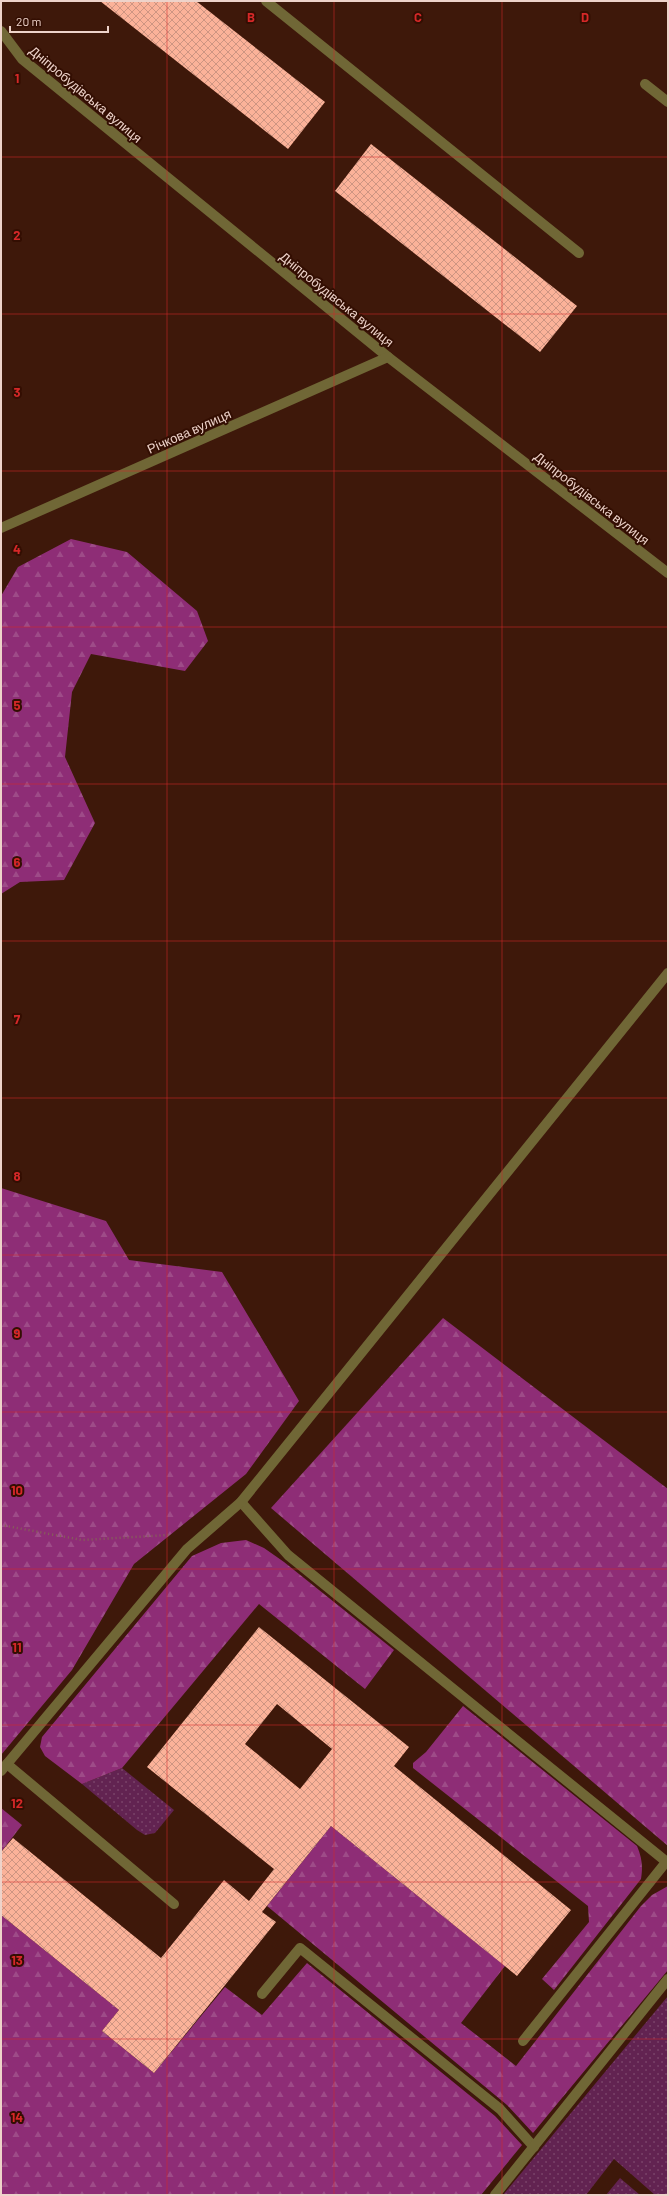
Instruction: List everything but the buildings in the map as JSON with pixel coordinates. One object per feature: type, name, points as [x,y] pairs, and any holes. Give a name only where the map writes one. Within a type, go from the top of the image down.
[{"type":"street","points":[[266,1],[579,253]]},
{"type":"street","name":"Дніпробудівська вулиця","points":[[1,31],[22,59],[388,357],[666,568]]},
{"type":"street","points":[[645,84],[668,102]]},
{"type":"street","name":"Річкова вулиця","points":[[1,528],[388,357]]},
{"type":"street","points":[[174,1904],[4,1768],[187,1549],[240,1502],[668,973]]},
{"type":"street","points":[[240,1502],[288,1555],[667,1862],[523,2041]]},
{"type":"street","points":[[262,1994],[300,1948],[500,2109],[534,2147]]},
{"type":"street","points":[[494,2195],[668,1979]]},
{"type":"path","points":[[1,1525],[82,1540],[176,1535]]},
{"type":"shaded area","points":[[122,1768],[174,1810],[155,1833],[145,1835],[137,1830],[82,1784]]},
{"type":"shaded area","points":[[668,1996],[668,2195],[655,2195],[614,2159],[586,2195],[503,2195]]},
{"type":"shaded area","points":[[620,2178],[640,2195],[606,2195]]},
{"type":"green space","points":[[71,539],[127,552],[197,611],[208,641],[185,671],[91,654],[72,692],[65,757],[95,823],[64,880],[20,882],[1,894],[1,596],[18,567]]},
{"type":"green space","points":[[1,1188],[106,1221],[129,1260],[222,1272],[299,1401],[246,1474],[134,1564],[72,1670],[1,1755]]},
{"type":"green space","points":[[443,1318],[668,1489],[668,1846],[271,1508]]},
{"type":"green space","points":[[246,1540],[264,1548],[284,1562],[394,1650],[365,1689],[259,1604],[122,1768],[82,1784],[45,1756],[40,1747],[42,1737],[192,1556],[221,1543]]},
{"type":"green space","points":[[463,1706],[637,1846],[640,1854],[642,1862],[641,1879],[554,1990],[542,1979],[589,1922],[588,1906],[413,1768],[413,1763],[426,1752]]},
{"type":"green space","points":[[1,1808],[22,1825],[1,1852]]},
{"type":"green space","points":[[331,1826],[505,1966],[461,2023],[516,2066],[641,1906],[652,1895],[668,1886],[668,1970],[533,2133],[507,2105],[267,1906]]},
{"type":"green space","points":[[1,1915],[119,2010],[102,2031],[154,2073],[225,1987],[262,2015],[307,1963],[495,2116],[522,2145],[481,2195],[1,2195]]}]
